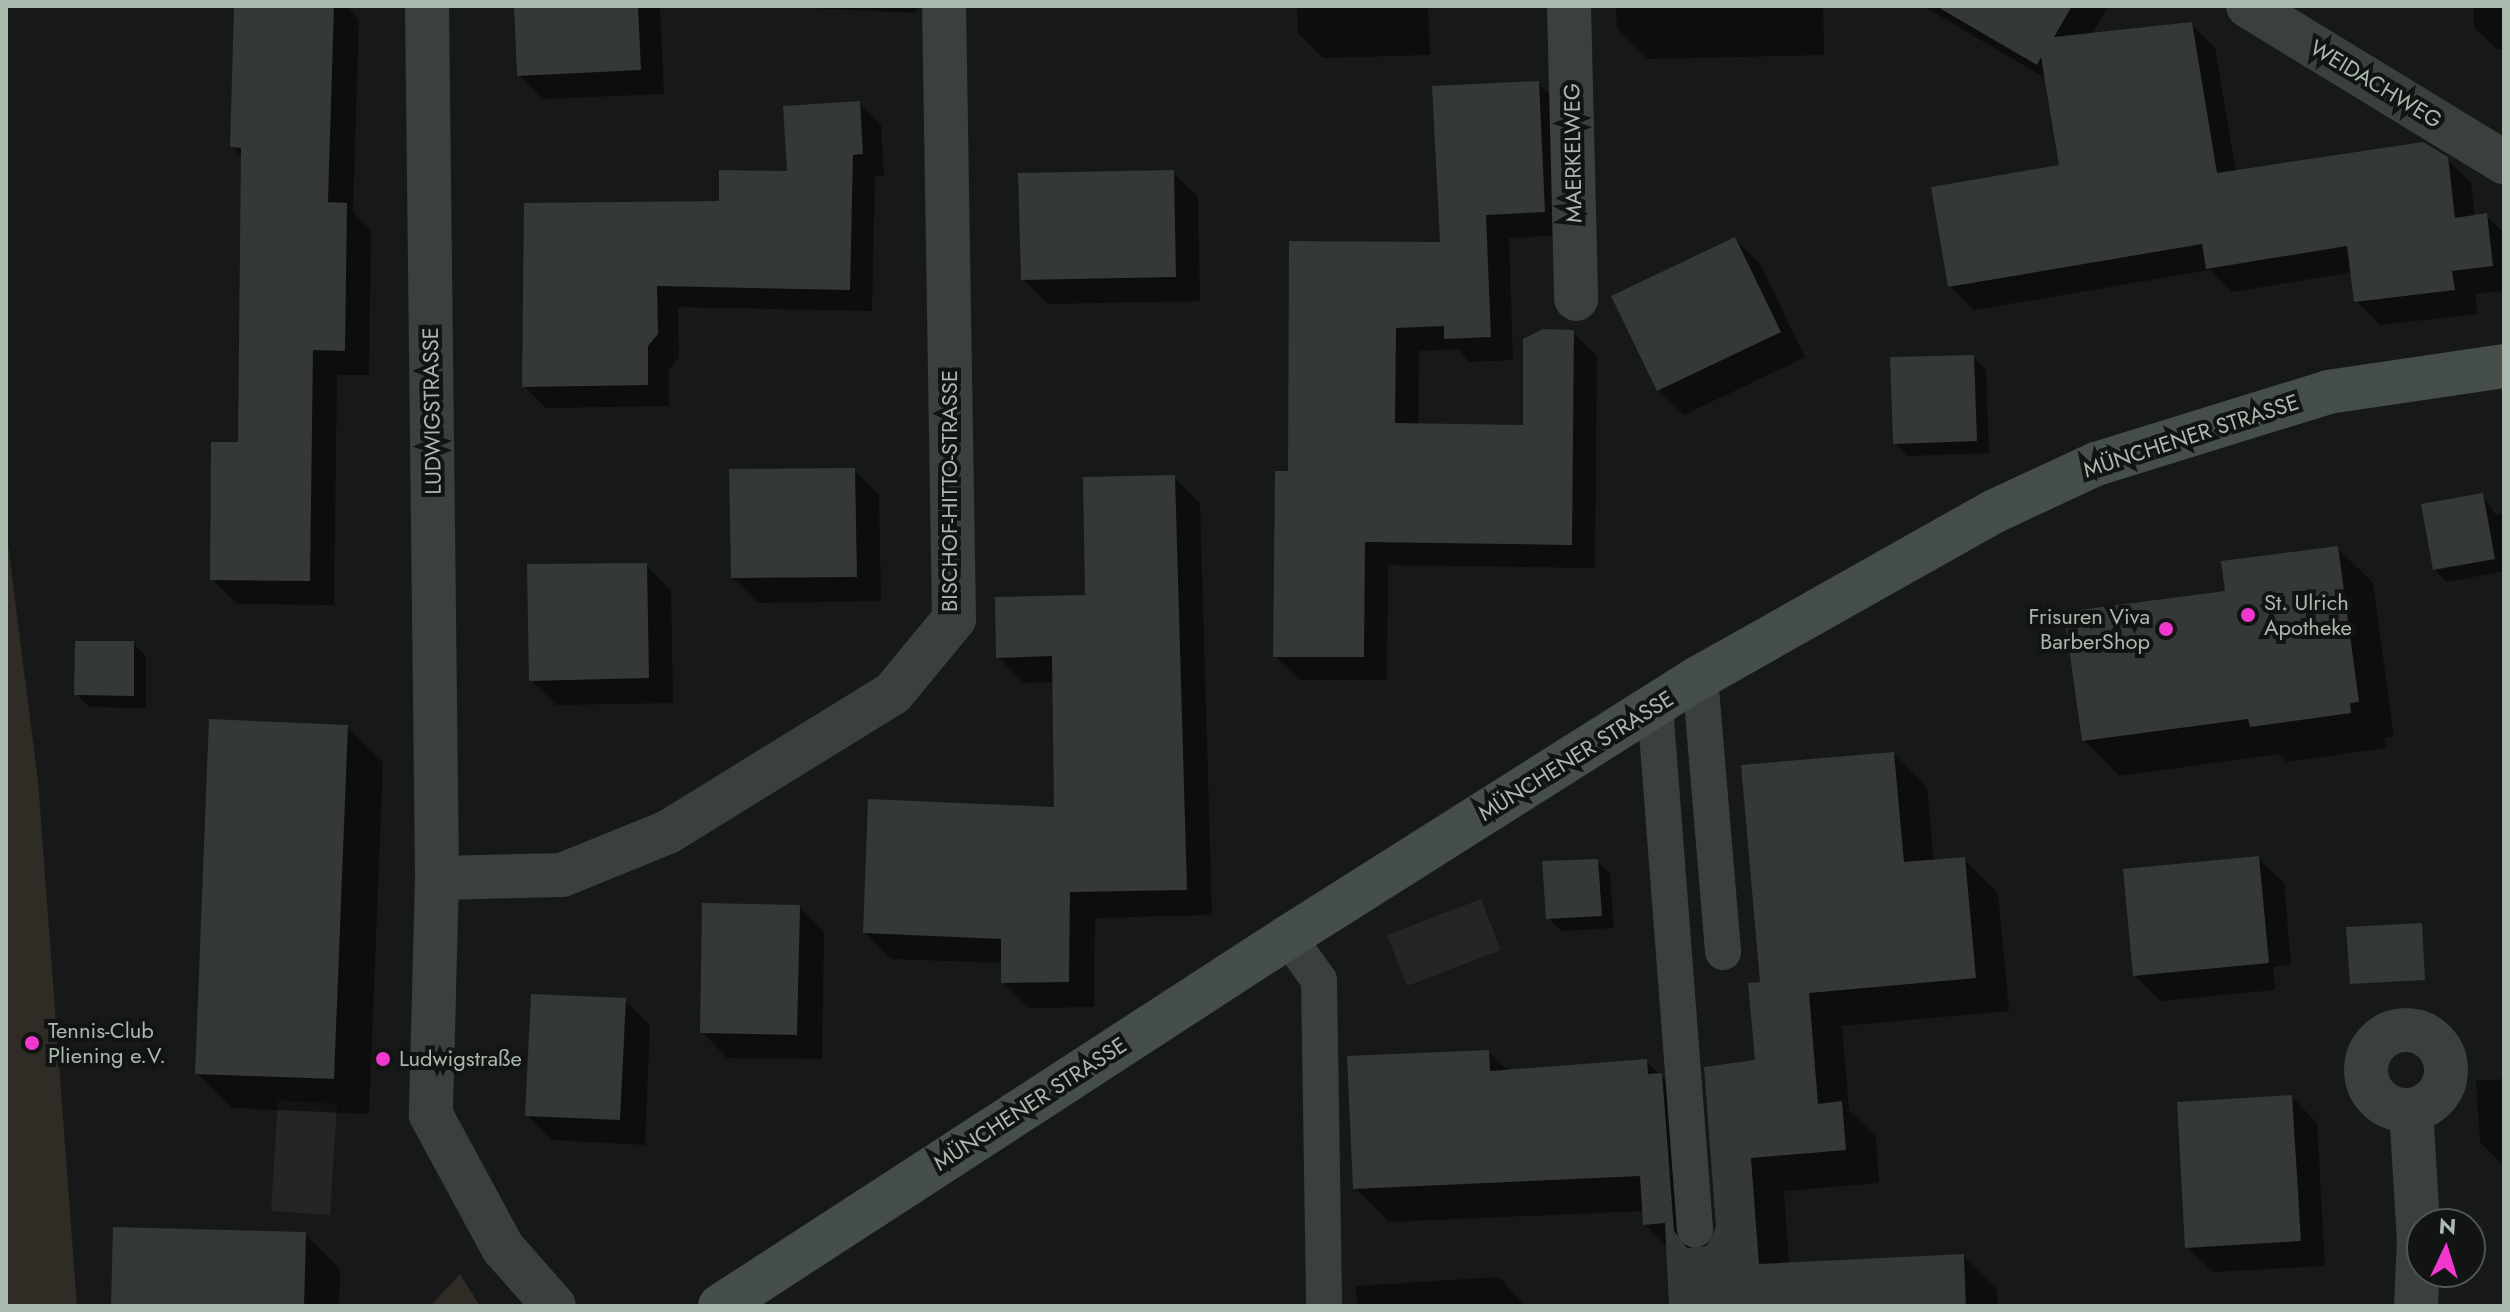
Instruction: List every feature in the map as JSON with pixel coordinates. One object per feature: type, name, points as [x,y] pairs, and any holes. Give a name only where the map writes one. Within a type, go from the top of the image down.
[{"type":"main road","name":"MÜNCHENER STRASSE","points":[[720,1306],[1288,937],[1700,677],[1995,511],[2096,464],[2328,392],[2504,366]]},
{"type":"street","name":"LUDWIGSTRASSE","points":[[427,6],[437,878],[431,1115],[503,1248],[554,1306]]},
{"type":"street","name":"BISCHOF-HITTO-STRASSE","points":[[437,878],[562,875],[668,832],[893,693],[954,619],[944,6]]},
{"type":"street","name":"MAERKELWEG","points":[[1569,6],[1576,299]]},
{"type":"street","name":"WEIDACHWEG","points":[[2248,6],[2504,162]]},
{"type":"street","points":[[2411,1110],[2419,1239],[2416,1306]]},
{"type":"lane","points":[[1700,677],[1723,952]]},
{"type":"lane","points":[[1655,706],[1695,1229]]},
{"type":"lane","points":[[1288,937],[1319,980],[1324,1306]]},
{"type":"shaded area","name":"Tennis-Club Pliening e.V.","points":[[6,529],[38,781],[77,1306],[6,1306]]},
{"type":"shaded area","points":[[1481,899],[1501,950],[1407,986],[1387,935]]},
{"type":"shaded area","points":[[278,1100],[337,1104],[330,1215],[271,1211]]},
{"type":"shaded area","points":[[460,1274],[480,1306],[430,1306]]},
{"type":"building","points":[[234,6],[334,6],[328,202],[347,203],[345,351],[313,350],[310,581],[210,580],[211,442],[238,442],[241,148],[230,147]]},
{"type":"building","points":[[514,6],[638,6],[641,70],[517,76]]},
{"type":"building","points":[[1936,6],[2072,6],[2054,37],[2192,22],[2217,173],[2423,142],[2448,157],[2455,218],[2487,213],[2493,266],[2452,271],[2455,290],[2354,302],[2347,246],[2206,269],[2202,244],[1948,287],[1931,187],[2059,165],[2041,57],[2037,65]]},
{"type":"building","points":[[1539,81],[1545,212],[1486,215],[1491,337],[1444,339],[1444,326],[1396,328],[1395,423],[1523,425],[1523,339],[1543,329],[1574,330],[1572,545],[1365,542],[1364,657],[1273,657],[1275,471],[1288,471],[1289,241],[1440,242],[1432,86]]},
{"type":"building","points":[[860,101],[863,154],[853,155],[850,290],[657,286],[658,334],[648,346],[648,385],[522,387],[524,203],[719,201],[719,170],[787,171],[783,106]]},
{"type":"building","points":[[1174,170],[1176,277],[1021,280],[1018,173]]},
{"type":"building","points":[[1735,237],[1781,332],[1657,391],[1611,296]]},
{"type":"building","points":[[1974,355],[1977,441],[1893,444],[1890,357]]},
{"type":"building","points":[[855,468],[857,577],[731,578],[729,469]]},
{"type":"building","points":[[1175,475],[1187,890],[1070,892],[1069,982],[1001,983],[1001,939],[863,933],[868,799],[1054,807],[1052,656],[996,658],[995,597],[1085,595],[1083,477]]},
{"type":"building","points":[[2483,493],[2495,559],[2433,570],[2421,504]]},
{"type":"building","points":[[2338,546],[2359,702],[2350,703],[2351,713],[2250,727],[2248,719],[2082,741],[2064,612],[2225,591],[2221,561]]},
{"type":"building","points":[[647,563],[649,678],[529,681],[527,564]]},
{"type":"building","points":[[75,641],[134,641],[134,696],[74,695]]},
{"type":"building","points":[[209,719],[348,725],[334,1079],[195,1074]]},
{"type":"building","points":[[1894,752],[1904,862],[1965,857],[1976,978],[1809,993],[1818,1104],[1842,1101],[1846,1150],[1751,1158],[1759,1264],[1964,1254],[1966,1306],[1669,1306],[1665,1223],[1643,1225],[1640,1176],[1353,1189],[1347,1056],[1489,1050],[1490,1071],[1647,1059],[1648,1074],[1662,1073],[1674,1231],[1687,1248],[1707,1246],[1716,1227],[1704,1067],[1755,1060],[1748,983],[1760,982],[1741,765]]},
{"type":"building","points":[[2259,856],[2269,963],[2133,976],[2123,869]]},
{"type":"building","points":[[1598,859],[1602,916],[1546,919],[1542,861]]},
{"type":"building","points":[[702,903],[800,905],[797,1035],[700,1033]]},
{"type":"building","points":[[2422,923],[2425,980],[2350,984],[2346,927]]},
{"type":"building","points":[[531,994],[626,998],[620,1120],[525,1116]]},
{"type":"building","points":[[2292,1095],[2301,1241],[2185,1248],[2177,1102]]},
{"type":"building","points":[[113,1227],[306,1232],[304,1306],[111,1306]]},
{"type":"place","name":"St. Ulrich Apotheke","points":[[2248,615]]},
{"type":"place","name":"Frisuren Viva BarberShop","points":[[2166,629]]},
{"type":"place","name":"Tennis-Club Pliening e.V.","points":[[32,1043]]},
{"type":"place","name":"Ludwigstraße","points":[[383,1059]]}]
